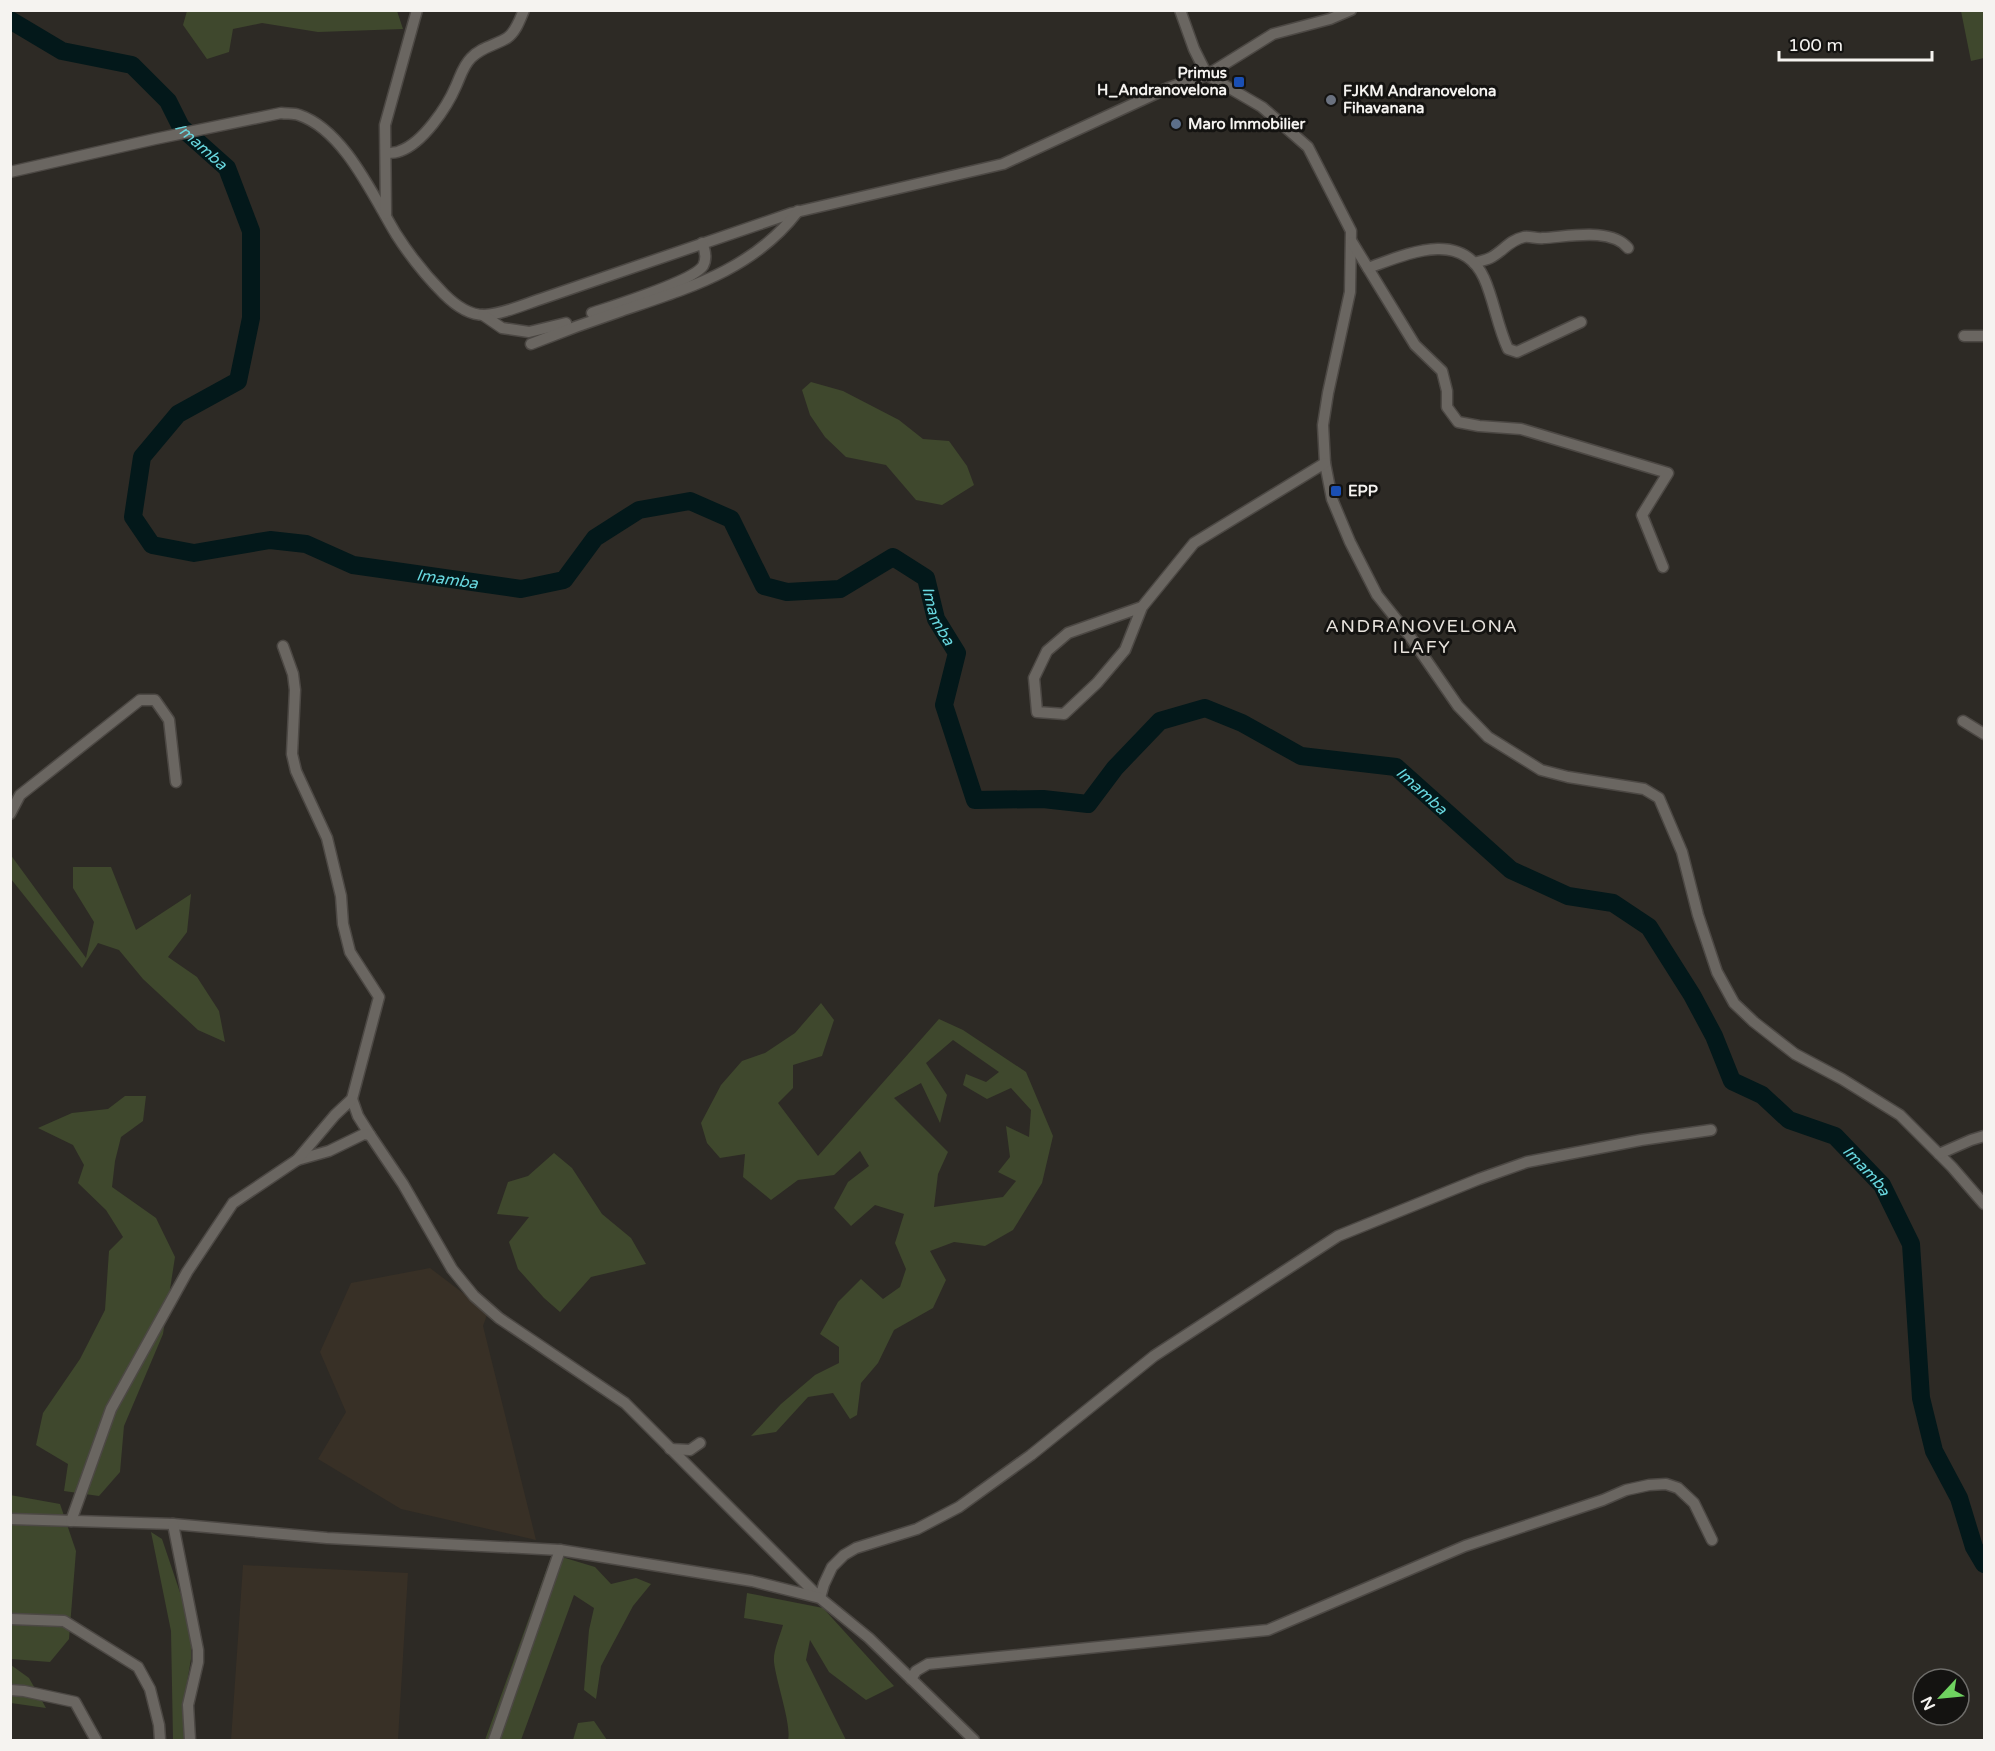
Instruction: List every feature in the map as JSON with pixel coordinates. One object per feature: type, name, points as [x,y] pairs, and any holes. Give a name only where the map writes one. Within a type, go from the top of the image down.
[{"type":"street","points":[[386,215],[385,125],[417,10]]},
{"type":"street","points":[[386,153],[400,151],[429,129],[444,108],[456,87],[462,69],[472,56],[508,37],[519,23],[524,10]]},
{"type":"street","points":[[1180,10],[1194,49],[1207,75],[1262,107],[1308,147],[1351,231],[1350,292],[1323,425],[1324,463],[1332,499],[1350,542],[1377,595],[1409,635],[1458,706],[1488,737],[1541,770],[1568,777],[1644,789],[1659,798],[1682,852],[1698,915],[1717,972],[1734,1003],[1795,1054],[1842,1079],[1900,1115],[1984,1204]]},
{"type":"street","points":[[483,315],[541,299],[798,211],[1003,164],[1168,88],[1207,75],[1273,34],[1330,19],[1352,10]]},
{"type":"street","points":[[10,172],[281,113],[299,115],[331,135],[425,275],[453,303],[466,311],[483,315],[502,328],[529,332],[557,327],[676,283],[703,266],[706,254],[702,243]]},
{"type":"street","points":[[531,344],[578,325],[706,282],[734,267],[770,240],[789,223],[798,211]]},
{"type":"street","points":[[1474,263],[1491,257],[1508,243],[1525,237],[1592,235],[1612,237],[1623,241],[1628,248]]},
{"type":"street","points":[[1351,242],[1415,345],[1442,371],[1447,391],[1447,407],[1458,422],[1521,429],[1668,473],[1642,515],[1664,567]]},
{"type":"street","points":[[1368,268],[1421,249],[1442,249],[1460,253],[1474,263],[1484,278],[1499,330],[1508,349],[1517,352],[1581,322]]},
{"type":"street","points":[[1964,336],[1984,336]]},
{"type":"street","points":[[1142,607],[1068,633],[1047,651],[1034,678],[1036,712],[1064,714],[1097,682],[1125,650],[1142,607],[1194,543],[1324,463]]},
{"type":"street","points":[[71,1521],[111,1409],[187,1272],[233,1203],[297,1160],[352,1099],[379,997],[350,952],[343,924],[341,896],[327,838],[296,771],[292,754],[295,690],[293,674],[283,646]]},
{"type":"street","points":[[10,814],[20,795],[140,700],[155,700],[169,720],[176,782]]},
{"type":"street","points":[[1963,721],[1984,734]]},
{"type":"street","points":[[352,1099],[358,1116],[403,1184],[452,1269],[474,1296],[498,1318],[625,1403],[820,1598],[869,1638],[974,1740]]},
{"type":"street","points":[[820,1598],[832,1567],[844,1555],[856,1548],[917,1528],[959,1507],[1031,1455],[1154,1356],[1338,1236],[1527,1162],[1641,1140],[1711,1130]]},
{"type":"street","points":[[297,1160],[329,1151],[363,1134],[370,1135]]},
{"type":"street","points":[[1939,1154],[1984,1137]]},
{"type":"street","points":[[670,1449],[690,1450],[700,1443]]},
{"type":"street","points":[[911,1679],[916,1671],[928,1664],[1268,1630],[1466,1546],[1603,1500],[1626,1490],[1649,1485],[1666,1484],[1678,1488],[1694,1503],[1712,1540]]},
{"type":"street","points":[[10,1519],[173,1524],[327,1538],[560,1550],[752,1581],[820,1598]]},
{"type":"street","points":[[173,1524],[198,1650],[198,1662],[188,1705],[190,1740]]},
{"type":"street","points":[[494,1740],[560,1550]]},
{"type":"street","points":[[10,1618],[64,1621],[138,1667],[150,1689],[159,1725],[160,1740]]},
{"type":"street","points":[[10,1690],[75,1702],[96,1740]]},
{"type":"shaded area","points":[[430,1268],[488,1312],[483,1326],[536,1540],[401,1509],[318,1459],[346,1412],[320,1352],[351,1283]]},
{"type":"shaded area","points":[[243,1565],[408,1573],[398,1740],[231,1740]]},
{"type":"green space","points":[[187,11],[397,11],[403,29],[318,32],[262,23],[233,29],[229,52],[207,59],[183,25]]},
{"type":"green space","points":[[1961,11],[1984,11],[1984,58],[1971,61]]},
{"type":"green space","points":[[811,382],[843,391],[899,420],[923,439],[949,441],[967,466],[974,485],[942,505],[916,500],[886,465],[846,457],[825,437],[810,415],[802,390]]},
{"type":"green space","points":[[10,854],[86,958],[94,922],[73,888],[73,867],[111,867],[136,930],[191,894],[187,932],[168,957],[197,977],[219,1011],[225,1042],[198,1030],[143,979],[119,950],[98,943],[82,968],[11,879]]},
{"type":"green space","points":[[821,1003],[834,1020],[822,1056],[793,1065],[793,1088],[778,1103],[818,1156],[939,1019],[963,1030],[1026,1072],[1053,1136],[1042,1183],[1013,1230],[985,1246],[954,1242],[930,1251],[946,1280],[933,1308],[894,1330],[878,1363],[861,1383],[857,1415],[850,1419],[833,1393],[808,1397],[776,1432],[751,1436],[781,1404],[815,1375],[839,1363],[839,1347],[820,1334],[838,1302],[861,1279],[883,1299],[900,1287],[906,1269],[895,1243],[904,1214],[875,1205],[851,1226],[834,1208],[848,1182],[869,1166],[860,1151],[834,1175],[798,1180],[771,1200],[743,1177],[745,1154],[720,1158],[707,1143],[701,1123],[721,1085],[742,1061],[765,1053],[795,1033]],"holes":[[[953,1040],[999,1072],[986,1082],[966,1074],[963,1085],[987,1099],[1011,1088],[1031,1110],[1029,1137],[1006,1126],[1010,1157],[998,1172],[1016,1181],[1003,1197],[934,1207],[938,1174],[948,1152],[894,1098],[921,1083],[940,1123],[947,1095],[926,1063]]]},
{"type":"green space","points":[[125,1096],[146,1096],[143,1121],[121,1137],[112,1187],[156,1218],[175,1257],[163,1334],[124,1426],[120,1472],[99,1496],[64,1491],[68,1464],[36,1445],[43,1413],[80,1359],[105,1310],[109,1251],[123,1237],[106,1210],[78,1183],[84,1165],[73,1145],[38,1128],[72,1113],[108,1109]]},
{"type":"green space","points":[[554,1153],[572,1168],[602,1214],[631,1238],[646,1264],[591,1277],[560,1312],[518,1269],[509,1242],[529,1217],[497,1214],[508,1182],[528,1176]]},
{"type":"green space","points":[[10,1495],[60,1504],[76,1551],[69,1639],[50,1662],[11,1659]]},
{"type":"green space","points":[[151,1532],[162,1539],[191,1625],[191,1659],[185,1694],[185,1740],[173,1740],[171,1631]]},
{"type":"green space","points":[[552,1554],[595,1567],[611,1584],[636,1578],[651,1584],[633,1606],[601,1666],[596,1699],[584,1690],[589,1630],[594,1608],[574,1595],[521,1740],[485,1740]]},
{"type":"green space","points":[[747,1593],[823,1608],[894,1686],[866,1700],[829,1672],[810,1640],[806,1660],[846,1740],[788,1740],[788,1725],[774,1662],[783,1625],[744,1618]]},
{"type":"green space","points":[[11,1665],[29,1678],[46,1708],[11,1703]]},
{"type":"green space","points":[[594,1721],[607,1740],[573,1740],[578,1723]]},
{"type":"waterway","name":"Imamba","points":[[10,20],[62,51],[132,65],[168,101],[181,127],[227,168],[251,231],[251,318],[238,381],[178,414],[142,457],[133,517],[152,545],[194,553],[270,540],[306,544],[353,565],[521,589],[564,580],[595,538],[639,510],[690,501],[731,519],[764,586],[787,592],[840,589],[893,557],[926,578],[936,619],[957,653],[944,705],[975,800],[1043,799],[1088,804],[1115,768],[1160,721],[1205,708],[1242,723],[1301,756],[1396,767],[1511,870],[1568,896],[1613,903],[1649,927],[1692,995],[1714,1036],[1732,1081],[1762,1095],[1789,1120],[1835,1136],[1882,1185],[1911,1244],[1921,1398],[1934,1451],[1959,1498],[1974,1547],[1984,1564]]},
{"type":"place","name":"Primus H_Andranovelona","points":[[1239,82]]},
{"type":"place","name":"FJKM Andranovelona Fihavanana","points":[[1331,100]]},
{"type":"place","name":"Maro Immobilier","points":[[1176,124]]},
{"type":"place","name":"EPP","points":[[1336,491]]},
{"type":"district","name":"ANDRANOVELONA ILAFY","points":[[1422,636]]}]
